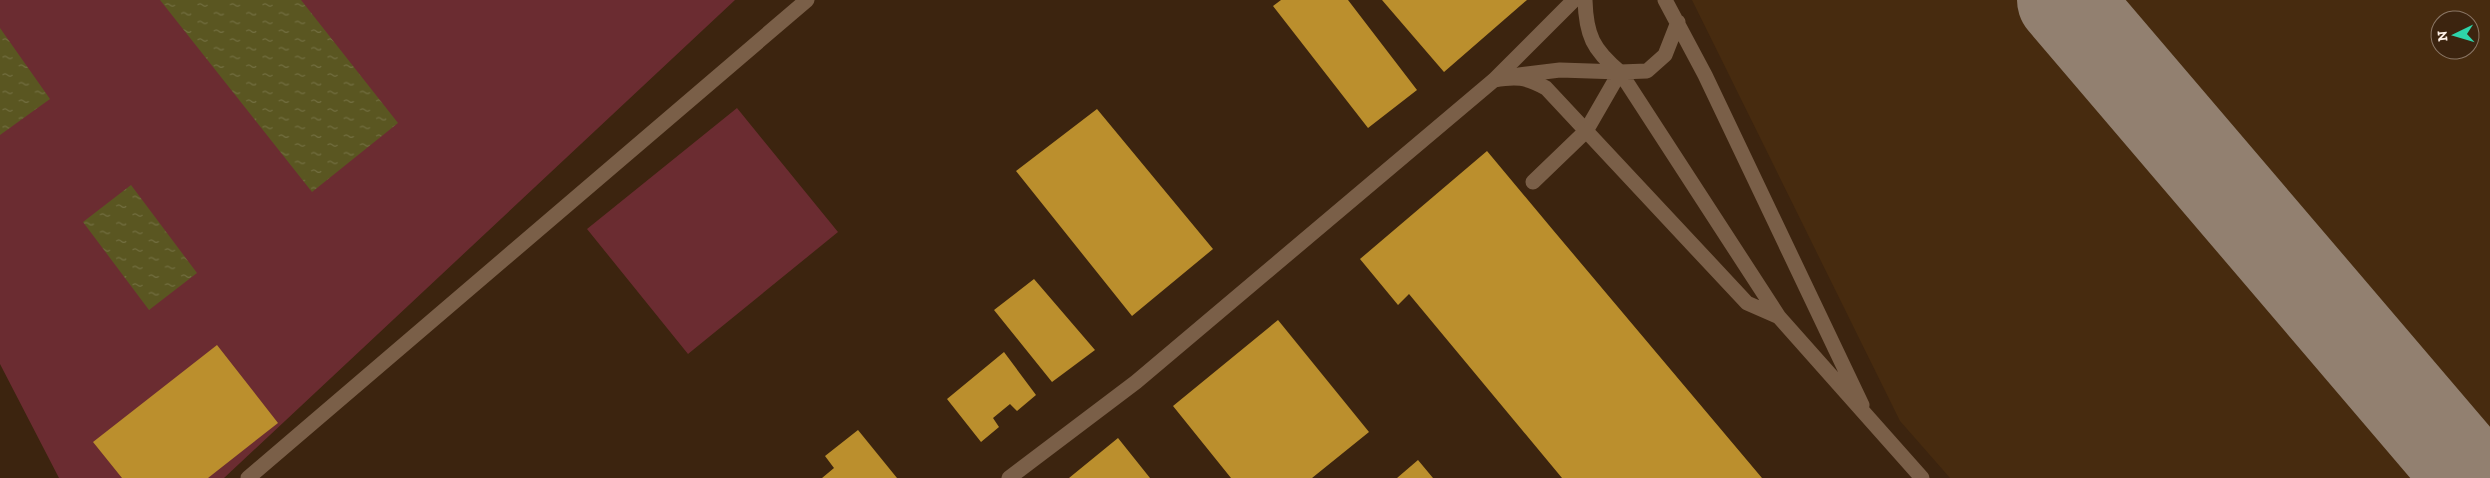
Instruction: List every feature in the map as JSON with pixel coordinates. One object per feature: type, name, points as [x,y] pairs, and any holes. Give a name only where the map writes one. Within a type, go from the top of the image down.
[{"type":"lane","points":[[248,478],[807,0]]},
{"type":"lane","points":[[1009,478],[1136,382],[1494,80],[1574,0]]},
{"type":"lane","points":[[1585,0],[1586,27],[1603,58],[1620,72],[1779,317],[1870,423],[1922,478]]},
{"type":"lane","points":[[1665,0],[1678,22],[1870,423]]},
{"type":"lane","points":[[1494,80],[1560,70],[1647,71],[1665,55],[1678,22]]},
{"type":"lane","points":[[1533,182],[1586,131],[1620,72]]},
{"type":"lane","points":[[1514,76],[1530,79],[1546,88],[1747,303],[1779,317]]},
{"type":"shaded area","points":[[0,0],[735,0],[224,478],[59,478],[0,364]]},
{"type":"shaded area","points":[[1692,0],[2490,0],[2490,478],[1950,478],[1900,421]]},
{"type":"shaded area","points":[[737,108],[838,232],[688,354],[587,229]]},
{"type":"water","points":[[160,0],[301,0],[398,123],[312,192]]},
{"type":"water","points":[[0,28],[50,99],[0,135]]},
{"type":"water","points":[[131,185],[197,273],[149,310],[83,222]]},
{"type":"building","points":[[1281,0],[1348,0],[1417,90],[1368,128],[1273,6]]},
{"type":"building","points":[[1382,0],[1527,0],[1444,72]]},
{"type":"building","points":[[1097,109],[1213,249],[1132,316],[1016,171]]},
{"type":"building","points":[[1487,151],[1762,478],[1562,478],[1409,294],[1398,305],[1360,259]]},
{"type":"building","points":[[1034,279],[1095,350],[1052,382],[994,310]]},
{"type":"building","points":[[1278,320],[1369,432],[1312,478],[1231,478],[1173,406]]},
{"type":"building","points":[[217,345],[278,423],[208,478],[122,478],[93,442]]},
{"type":"building","points":[[1004,352],[1036,395],[1017,411],[1010,404],[993,418],[999,427],[981,442],[947,399]]},
{"type":"building","points":[[858,430],[897,478],[822,478],[834,468],[825,456]]},
{"type":"building","points":[[1118,438],[1150,478],[1069,478]]},
{"type":"building","points":[[1418,460],[1433,478],[1397,478]]},
{"type":"taxiway","points":[[2064,0],[2472,478]]}]
